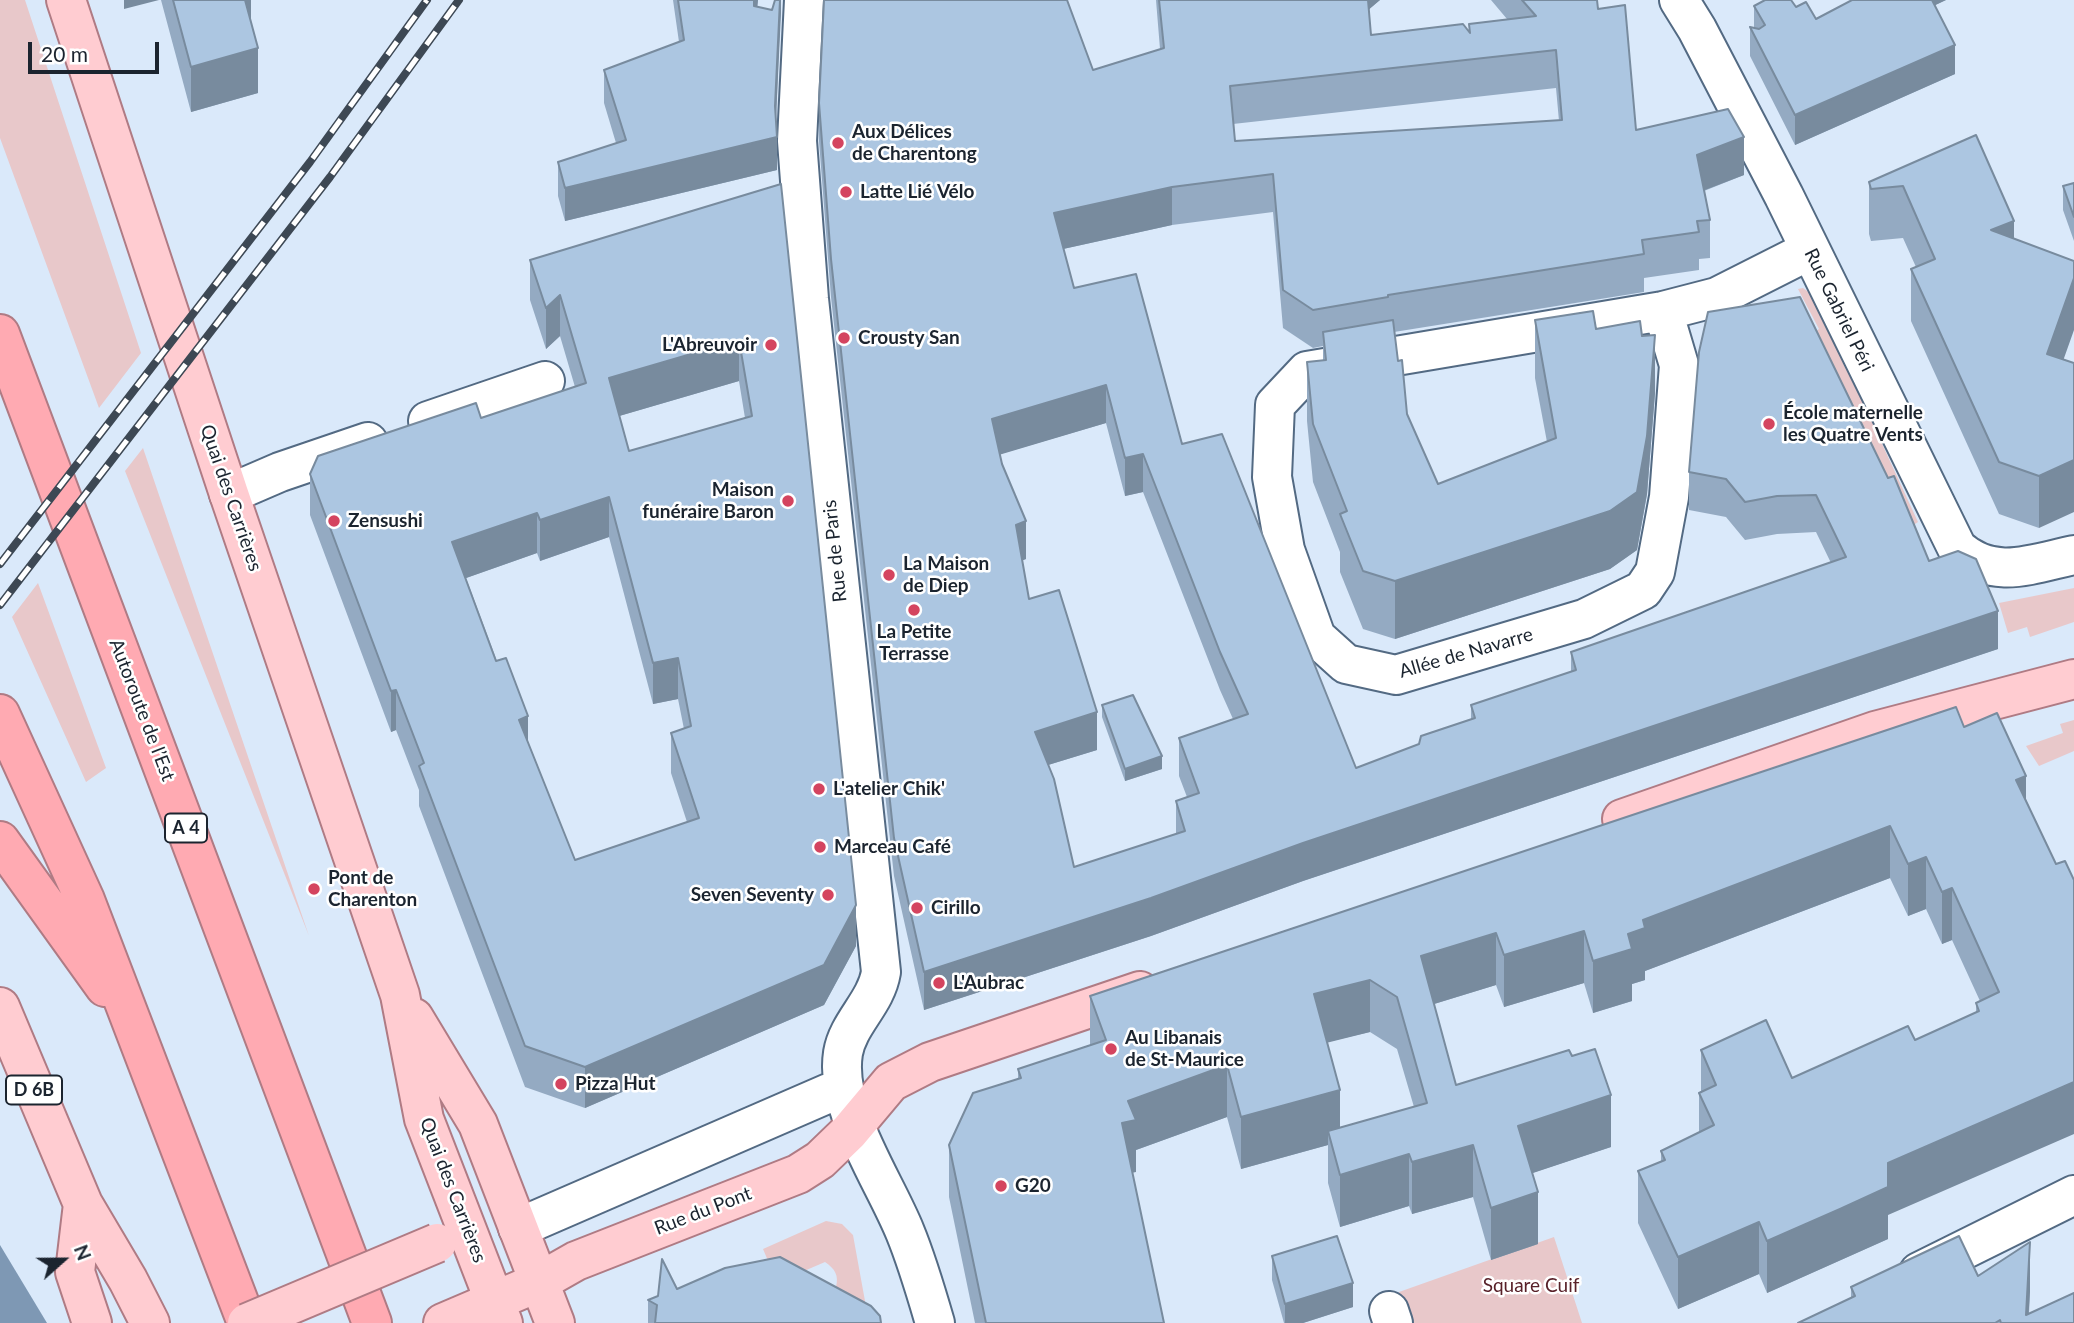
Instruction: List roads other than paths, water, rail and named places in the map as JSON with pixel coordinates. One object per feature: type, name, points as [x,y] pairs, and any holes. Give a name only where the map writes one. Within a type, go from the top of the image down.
[{"type":"highway","name":"Autoroute de l’Est","points":[[0,334],[372,1323]]},
{"type":"highway","points":[[0,714],[85,900],[140,1036],[247,1323]]},
{"type":"highway","points":[[0,841],[140,1036]]},
{"type":"main road","name":"Quai des Carrières","points":[[66,0],[229,494],[400,995],[424,1119],[452,1237],[476,1315]]},
{"type":"main road","points":[[1592,830],[1875,732],[2074,679]]},
{"type":"main road","name":"Rue du Pont","points":[[539,1282],[576,1261],[798,1174],[820,1160],[850,1108],[891,1082],[930,1062],[1176,978]]},
{"type":"main road","name":"Quai des Carrières","points":[[400,995],[478,1124],[555,1323]]},
{"type":"main road","name":"D 6B","points":[[0,1007],[76,1188],[150,1323]]},
{"type":"main road","points":[[76,1188],[75,1272],[92,1323]]},
{"type":"main road","points":[[247,1323],[452,1237],[518,1228]]},
{"type":"main road","points":[[476,1315],[539,1282]]},
{"type":"street","name":"Rue de Paris","points":[[804,0],[797,141],[808,299],[881,972],[878,986],[848,1035],[843,1054],[850,1108]]},
{"type":"street","name":"Rue Gabriel Péri","points":[[1679,0],[1709,50],[1957,548],[1972,562],[1992,567],[2013,568],[2074,555]]},
{"type":"street","name":"Allée de Navarre","points":[[1663,311],[1679,365],[1669,497],[1655,572],[1643,590],[1584,619],[1396,675],[1346,664],[1317,638],[1285,550],[1272,477],[1275,405],[1307,371],[1663,311],[1717,297],[1810,250]]},
{"type":"street","points":[[229,494],[280,471],[545,381]]},
{"type":"street","points":[[518,1228],[829,1093],[850,1108],[906,1233],[934,1323]]},
{"type":"street","points":[[1889,1287],[2074,1195]]},
{"type":"water","points":[[0,1245],[47,1323],[0,1323]]},
{"type":"railway","points":[[0,564],[310,162],[427,0]]},
{"type":"railway","points":[[0,605],[330,177],[459,0]]},
{"type":"place","name":"Aux Délices de Charentong","points":[[838,143]]},
{"type":"place","name":"Latte Lié Vélo","points":[[846,192]]},
{"type":"place","name":"Crousty San","points":[[844,338]]},
{"type":"place","name":"L'Abreuvoir","points":[[771,345]]},
{"type":"place","name":"École maternelle les Quatre Vents","points":[[1769,424]]},
{"type":"place","name":"Maison funéraire Baron","points":[[788,501]]},
{"type":"place","name":"Zensushi","points":[[334,521]]},
{"type":"place","name":"La Maison de Diep","points":[[889,575]]},
{"type":"place","name":"La Petite Terrasse","points":[[914,610]]},
{"type":"place","name":"L'atelier Chik'","points":[[819,789]]},
{"type":"place","name":"Marceau Café","points":[[820,847]]},
{"type":"place","name":"Pont de Charenton","points":[[314,889]]},
{"type":"place","name":"Seven Seventy","points":[[828,895]]},
{"type":"place","name":"Cirillo","points":[[917,908]]},
{"type":"place","name":"L'Aubrac","points":[[939,983]]},
{"type":"place","name":"Au Libanais de St-Maurice","points":[[1111,1049]]},
{"type":"place","name":"Pizza Hut","points":[[561,1084]]},
{"type":"place","name":"G20","points":[[1001,1186]]},
{"type":"park label","name":"Square Cuif","points":[[1531,1286]]}]
